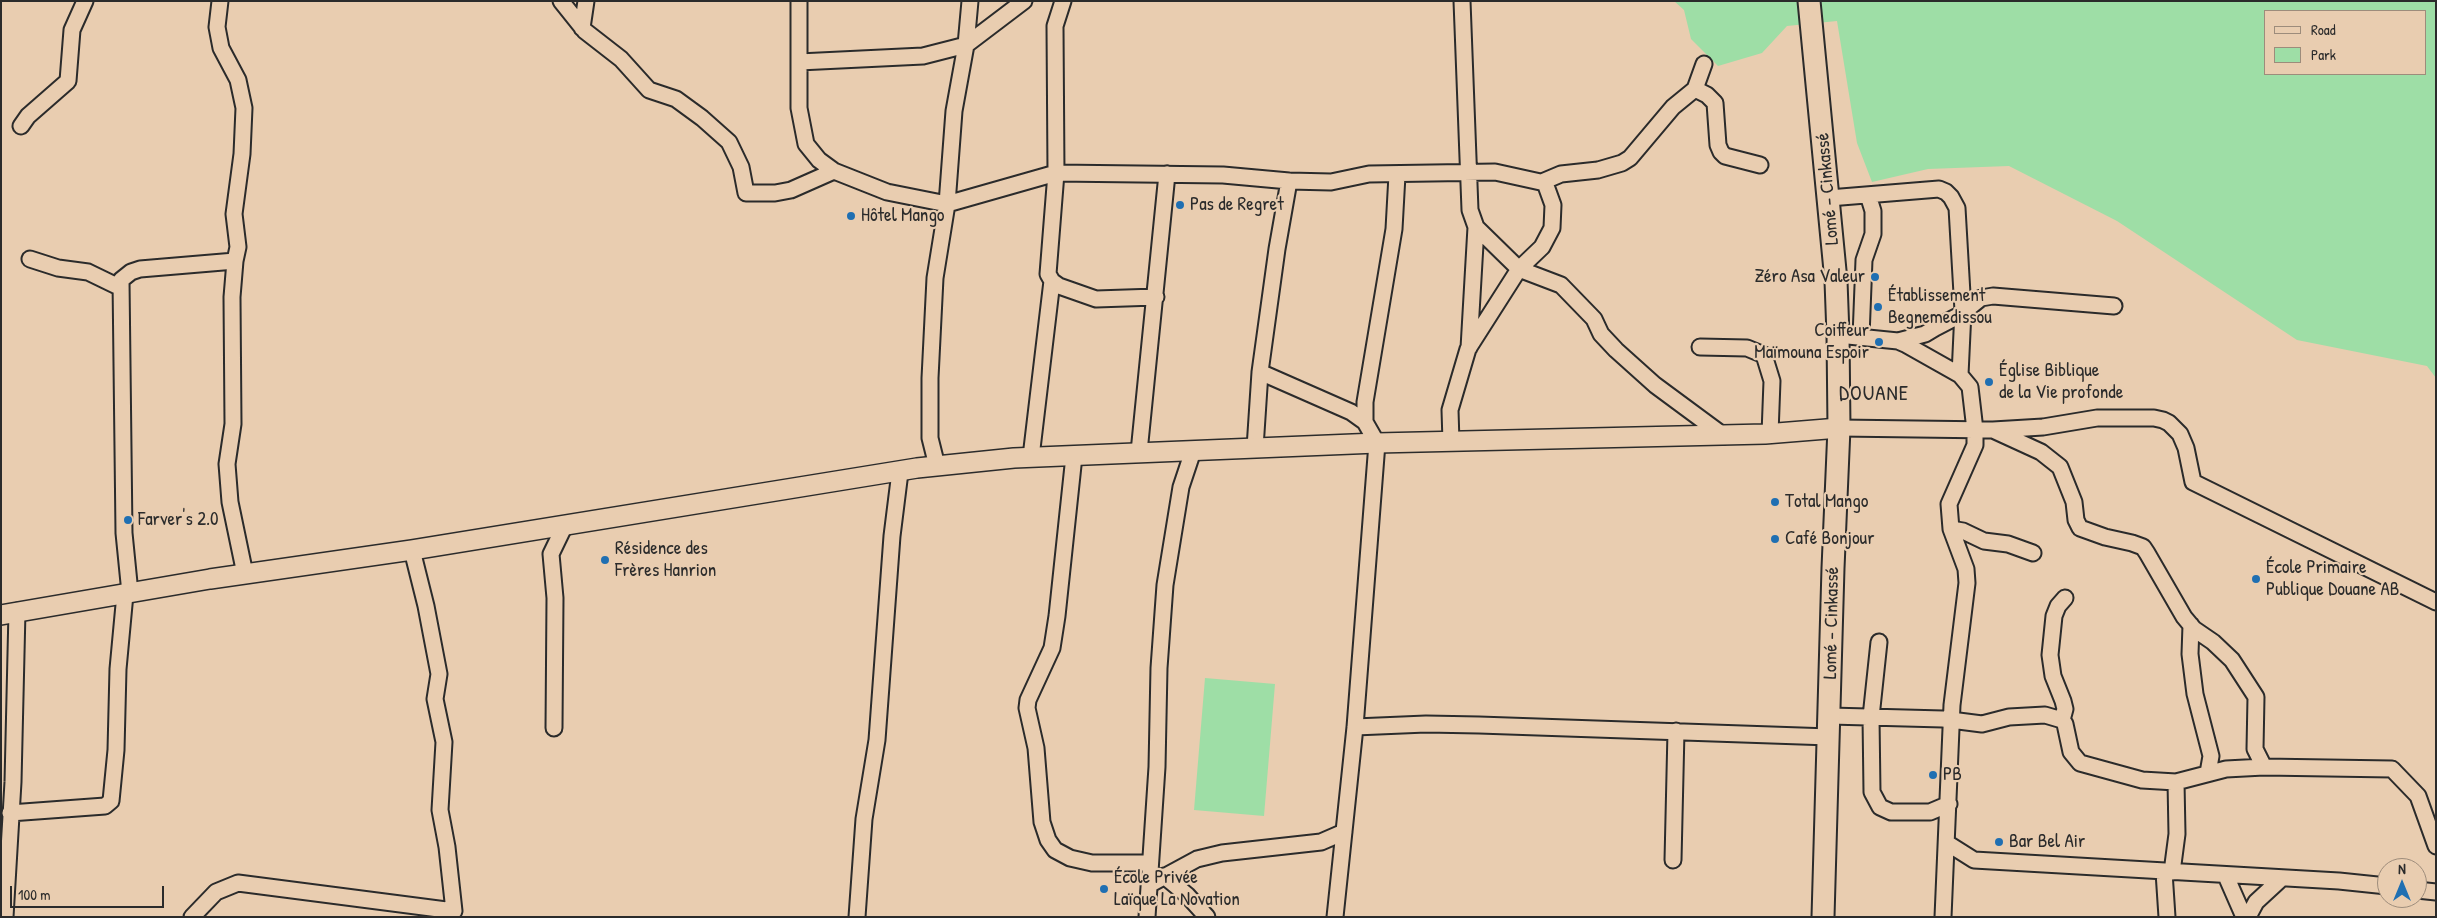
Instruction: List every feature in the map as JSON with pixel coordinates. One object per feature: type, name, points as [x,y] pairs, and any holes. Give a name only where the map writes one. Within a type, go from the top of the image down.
[{"type":"highway","name":"Lomé - Cinkassé","points":[[1809,7],[1836,280],[1840,428],[1833,568],[1830,727],[1823,917]]},
{"type":"main road","points":[[9,613],[245,574],[412,550],[936,466],[1031,457],[1139,452],[1377,443],[1724,436],[1840,428]]},
{"type":"street","points":[[21,126],[28,116],[68,81],[72,30],[85,1]]},
{"type":"street","points":[[220,1],[217,28],[221,48],[238,80],[244,108],[242,154],[234,214],[238,247],[232,297],[233,424],[227,464],[230,502],[245,574]]},
{"type":"street","points":[[561,1],[582,28],[621,59],[649,90],[676,99],[702,118],[728,142],[742,167],[746,192],[775,193],[791,190],[834,171]]},
{"type":"street","points":[[582,28],[586,1]]},
{"type":"street","points":[[799,1],[799,108],[806,144],[811,152],[834,171],[887,192],[947,204],[1056,173],[1232,176],[1289,181],[1331,182],[1369,174],[1495,172],[1542,182],[1548,187],[1553,205],[1552,228],[1542,247],[1519,269],[1468,349]]},
{"type":"street","points":[[936,466],[930,438],[930,368],[934,278],[947,204],[954,111],[966,45],[970,1]]},
{"type":"street","points":[[799,62],[923,56],[966,45],[1024,1]]},
{"type":"street","points":[[1063,1],[1056,26],[1056,173],[1053,226],[1048,254],[1048,274],[1052,281],[1059,286],[1096,299],[1156,297]]},
{"type":"street","points":[[1451,442],[1450,410],[1468,349],[1476,227],[1470,210],[1462,1]]},
{"type":"street","points":[[1542,182],[1561,174],[1598,170],[1622,163],[1630,158],[1673,107],[1694,89],[1704,64]]},
{"type":"street","points":[[1694,89],[1707,95],[1715,103],[1718,146],[1721,152],[1760,165]]},
{"type":"street","points":[[1139,452],[1167,174]]},
{"type":"street","points":[[1335,917],[1355,727],[1377,443],[1365,422],[1365,402],[1394,229],[1397,175]]},
{"type":"street","points":[[1255,448],[1260,372],[1277,249],[1289,181]]},
{"type":"street","points":[[1829,198],[1939,189],[1946,192],[1956,208],[1963,311],[1960,376]]},
{"type":"street","points":[[1861,337],[1864,260],[1873,234],[1873,211],[1868,195]]},
{"type":"street","points":[[1476,227],[1519,269],[1562,285],[1594,319],[1609,344],[1655,386],[1724,436]]},
{"type":"street","points":[[1542,247],[1545,278]]},
{"type":"street","points":[[30,259],[58,268],[88,272],[121,288]]},
{"type":"street","points":[[10,813],[105,806],[111,801],[113,795],[118,670],[127,594],[124,533],[121,288],[123,276],[140,269],[235,261]]},
{"type":"street","points":[[1031,457],[1052,281]]},
{"type":"street","points":[[1838,335],[1898,341],[1924,334],[1981,298],[1992,296],[2114,306]]},
{"type":"street","points":[[1898,341],[1960,376],[1970,387],[1975,430],[1974,445],[1949,504],[1952,529],[1962,555],[1967,583],[1951,721],[1943,917]]},
{"type":"street","points":[[1700,347],[1747,348],[1764,355],[1772,381],[1770,434]]},
{"type":"street","points":[[1260,372],[1325,399],[1365,422]]},
{"type":"street","points":[[1840,428],[1993,430],[2043,427],[2098,418],[2154,418],[2162,420],[2169,423],[2180,434],[2186,448],[2193,482],[2436,602]]},
{"type":"street","points":[[1993,430],[2041,452],[2060,467],[2074,502],[2076,520],[2080,528],[2086,532],[2142,547],[2170,596],[2191,625],[2232,660],[2256,697],[2254,749],[2264,767]]},
{"type":"street","points":[[1147,917],[1157,767],[1158,668],[1165,585],[1181,487],[1192,451]]},
{"type":"street","points":[[1074,456],[1058,616],[1052,648],[1028,700],[1027,708],[1036,748],[1042,822],[1048,840],[1055,850],[1070,858],[1092,863],[1150,863]]},
{"type":"street","points":[[857,917],[864,819],[876,740],[892,536],[900,472]]},
{"type":"street","points":[[554,728],[555,598],[551,554],[565,525]]},
{"type":"street","points":[[1952,529],[1963,531],[1984,541],[2008,544],[2033,554]]},
{"type":"street","points":[[192,917],[216,892],[238,884],[454,912],[440,810],[444,742],[435,699],[439,674],[426,606],[412,550]]},
{"type":"street","points":[[2062,720],[2065,709],[2053,676],[2050,655],[2054,616],[2058,606],[2065,598]]},
{"type":"street","points":[[5,917],[10,813],[9,613]]},
{"type":"street","points":[[2191,625],[2190,654],[2195,694],[2211,756],[2208,773]]},
{"type":"street","points":[[1880,642],[1871,717],[1870,776],[1872,792],[1880,807],[1891,812],[1930,812],[1949,804]]},
{"type":"street","points":[[1355,727],[1426,724],[1676,732],[1830,727],[1871,717],[1982,724],[2024,715],[2045,715],[2062,720],[2066,724],[2071,752],[2080,763],[2142,780],[2176,782],[2226,769],[2264,767],[2392,769],[2418,796],[2436,846]]},
{"type":"street","points":[[1673,860],[1676,732]]},
{"type":"street","points":[[2167,917],[2168,872],[2177,834],[2176,782]]},
{"type":"street","points":[[1149,885],[1197,859],[1222,853],[1321,842],[1344,832]]},
{"type":"street","points":[[1947,843],[1974,860],[2339,881],[2377,885]]},
{"type":"street","points":[[1164,876],[1187,895],[1207,917]]},
{"type":"street","points":[[2226,876],[2246,917]]},
{"type":"street","points":[[2246,917],[2256,902],[2282,878]]},
{"type":"green space","points":[[1674,1],[2436,1],[2436,378],[2427,366],[2297,340],[2117,221],[2009,166],[1928,169],[1872,182],[1857,143],[1837,21],[1787,26],[1762,53],[1718,66],[1691,39],[1684,10]]},
{"type":"green space","points":[[1205,678],[1275,684],[1264,816],[1194,810]]},
{"type":"place","name":"Pas de Regret","points":[[1180,205]]},
{"type":"place","name":"Hôtel Mango","points":[[851,216]]},
{"type":"place","name":"Zéro Asa Valeur","points":[[1875,277]]},
{"type":"place","name":"Établissement Begnemedissou","points":[[1878,307]]},
{"type":"place","name":"Coiffeur Maïmouna Espoir","points":[[1879,342]]},
{"type":"place","name":"Église Biblique de la Vie profonde","points":[[1989,382]]},
{"type":"place","name":"Total Mango","points":[[1775,502]]},
{"type":"place","name":"Farver's 2.0","points":[[128,520]]},
{"type":"place","name":"Café Bonjour","points":[[1775,539]]},
{"type":"place","name":"Résidence des Frères Hanrion","points":[[605,560]]},
{"type":"place","name":"École Primaire Publique Douane AB","points":[[2256,579]]},
{"type":"place","name":"PB","points":[[1933,775]]},
{"type":"place","name":"Bar Bel Air","points":[[1999,842]]},
{"type":"place","name":"École Privée Laïque La Novation","points":[[1104,889]]},
{"type":"district","name":"DOUANE","points":[[1874,394]]}]
